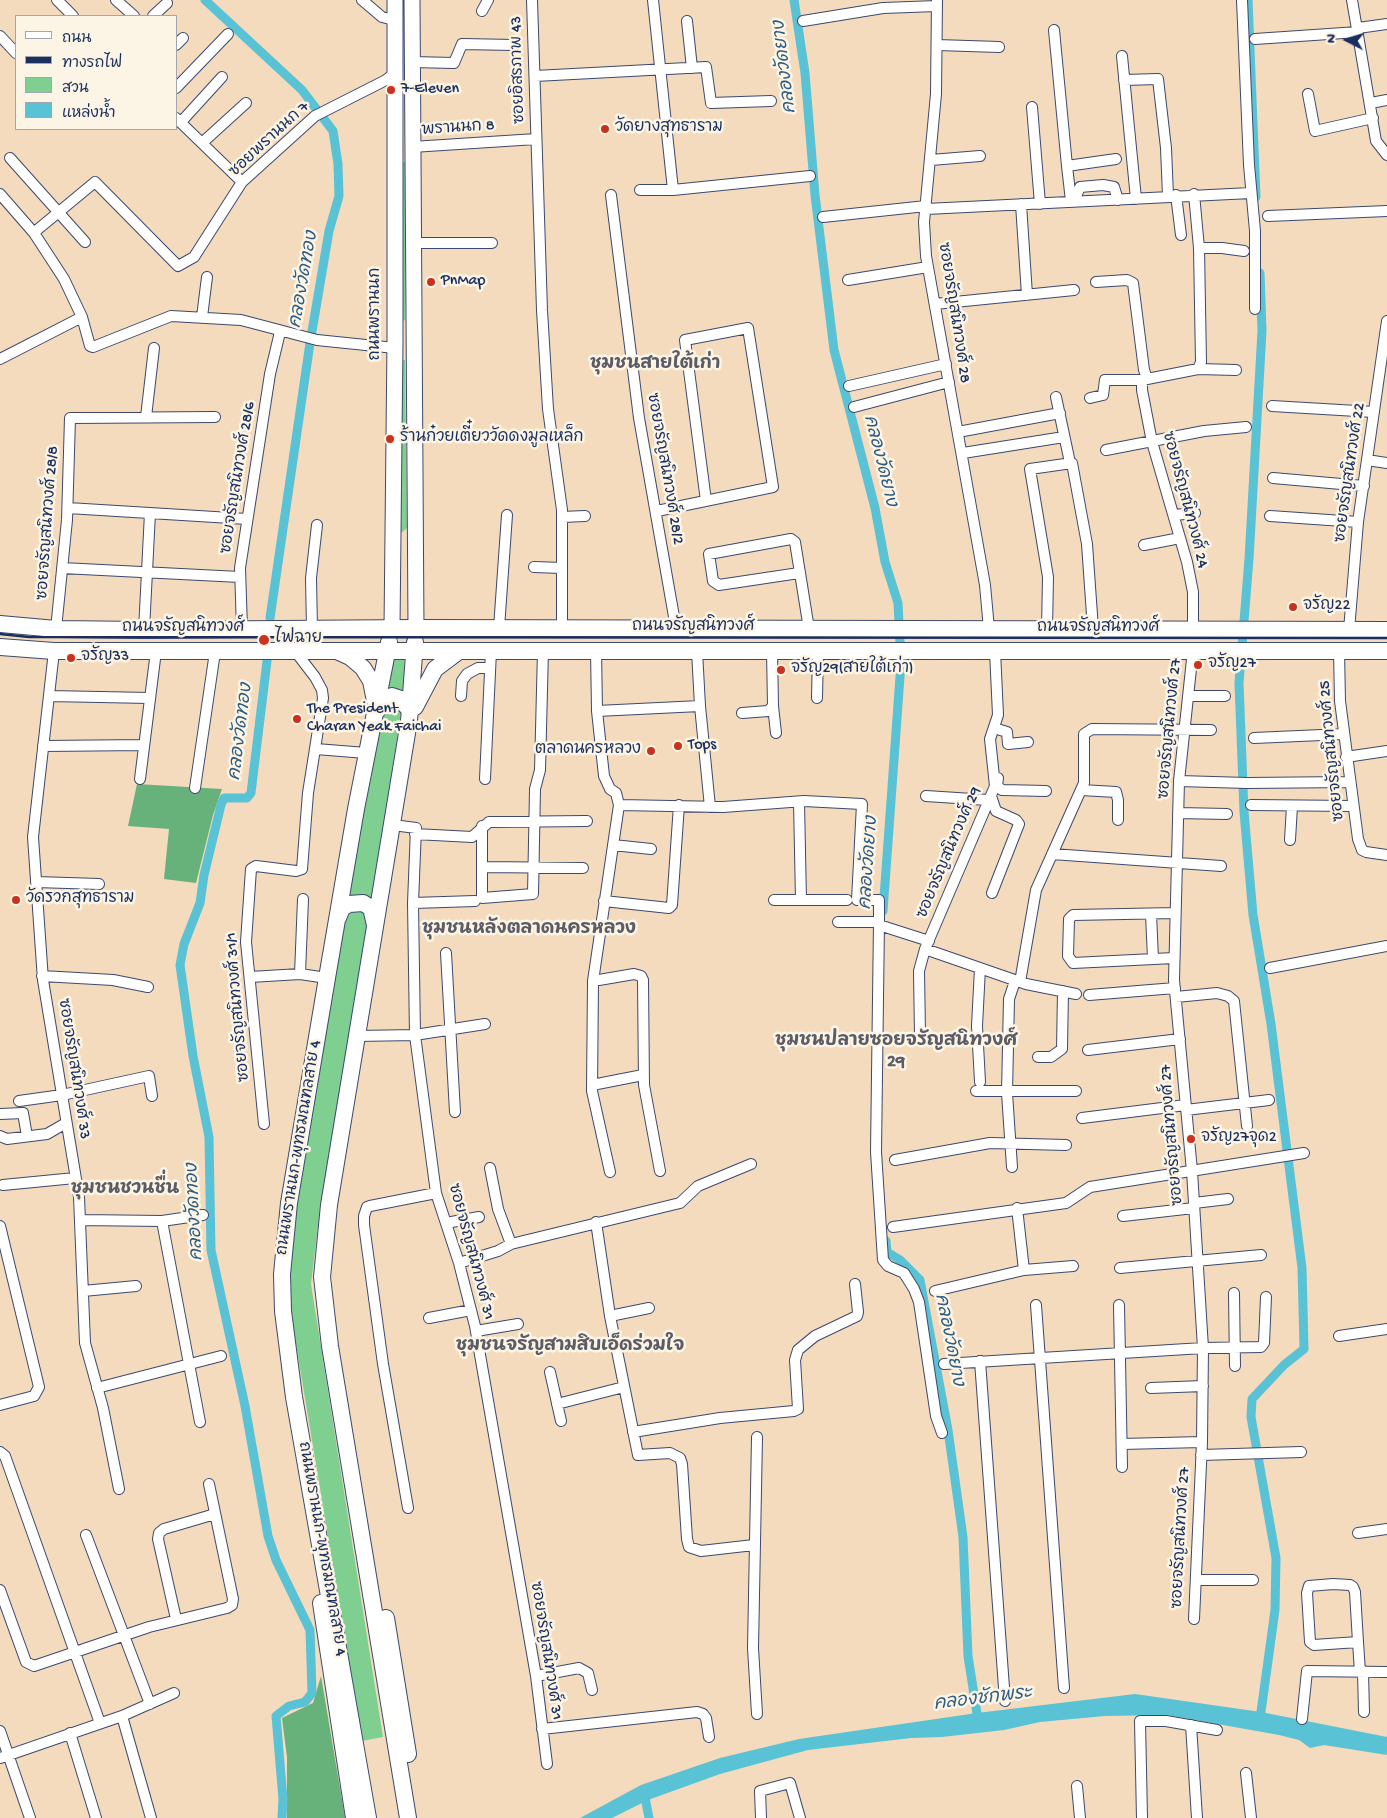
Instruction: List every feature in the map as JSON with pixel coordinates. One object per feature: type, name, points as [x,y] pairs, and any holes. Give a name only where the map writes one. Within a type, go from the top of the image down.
[{"type":"main road","name":"ถนนพรานนก","points":[[392,628],[395,348],[394,0]]},
{"type":"main road","points":[[408,1818],[330,1346],[322,1277],[329,1205],[410,714],[415,651],[412,0]]},
{"type":"main road","points":[[395,73],[398,79],[406,79],[412,64]]},
{"type":"main road","points":[[395,129],[399,138],[406,140],[410,137],[412,126]]},
{"type":"main road","points":[[395,163],[404,155],[412,153]]},
{"type":"main road","name":"ถนนจรัญสนิทวงศ์","points":[[0,624],[56,629],[242,629],[306,638],[321,651],[1387,651]]},
{"type":"main road","name":"ถนนจรัญสนิทวงศ์","points":[[0,647],[54,651],[215,652],[306,638],[392,628],[1387,630]]},
{"type":"main road","name":"ถนนพรานนก-พุทธมณฑลสาย 4","points":[[368,1818],[345,1676],[310,1490],[288,1352],[282,1274],[289,1202],[326,978],[366,753],[392,628]]},
{"type":"main road","points":[[497,651],[489,637],[493,632],[501,628]]},
{"type":"main road","points":[[740,640],[828,628]]},
{"type":"main road","name":"ถนนจรัญสนิทวงศ์","points":[[0,631],[74,635],[306,638]]},
{"type":"main road","points":[[306,638],[327,634],[328,645],[321,651]]},
{"type":"main road","name":"ถนนจรัญสนิทวงศ์","points":[[0,642],[84,645],[306,638]]},
{"type":"main road","name":"ถนนจรัญสนิทวงศ์","points":[[518,640],[740,640]]},
{"type":"main road","points":[[740,640],[823,650]]},
{"type":"main road","points":[[410,714],[430,675],[440,664],[460,650]]},
{"type":"main road","points":[[338,651],[350,656],[364,668],[371,680],[375,709]]},
{"type":"main road","points":[[375,709],[384,700],[392,696],[401,699],[410,714]]},
{"type":"main road","points":[[337,920],[342,908],[356,902],[363,903],[371,908],[375,928]]},
{"type":"main road","points":[[354,1484],[385,1613],[419,1818]]},
{"type":"main road","points":[[310,1490],[326,1646],[354,1818]]},
{"type":"street","points":[[57,0],[70,15]]},
{"type":"street","points":[[116,0],[133,15]]},
{"type":"street","points":[[362,0],[382,17],[394,20]]},
{"type":"street","points":[[482,11],[488,0]]},
{"type":"street","name":"ซอยอิสรภาพ 43","points":[[532,0],[548,409],[562,517],[562,628]]},
{"type":"street","points":[[653,0],[673,190]]},
{"type":"street","points":[[1242,0],[1251,193],[1256,257],[1255,309]]},
{"type":"street","points":[[1352,0],[1376,141],[1387,154]]},
{"type":"street","points":[[154,15],[167,3]]},
{"type":"street","points":[[803,21],[883,8],[937,3]]},
{"type":"street","name":"ซอยจรัญสนิทวงศ์ 28","points":[[937,3],[937,45],[924,222],[928,267],[986,585],[989,629]]},
{"type":"street","points":[[687,21],[692,68]]},
{"type":"street","points":[[1255,40],[1358,30],[1387,24]]},
{"type":"street","points":[[1054,30],[1067,166],[1073,201]]},
{"type":"street","points":[[178,86],[228,34]]},
{"type":"street","points":[[0,36],[15,52]]},
{"type":"street","points":[[412,64],[454,63],[462,44],[514,45]]},
{"type":"street","points":[[937,45],[999,47]]},
{"type":"street","points":[[1122,56],[1136,199]]},
{"type":"street","points":[[535,76],[707,67],[710,103],[771,101]]},
{"type":"street","name":"ซอยพรานนก 7","points":[[37,230],[92,182],[97,182],[178,266],[194,257],[242,182],[315,116],[386,80],[395,73]]},
{"type":"street","points":[[222,77],[179,120],[196,133],[202,143],[242,182]]},
{"type":"street","points":[[1124,80],[1158,79],[1172,195],[1181,235]]},
{"type":"street","points":[[1308,94],[1315,131],[1373,118]]},
{"type":"street","points":[[1371,103],[1387,100]]},
{"type":"street","points":[[202,143],[246,103]]},
{"type":"street","points":[[1032,107],[1040,204]]},
{"type":"street","name":"พรานนก 8","points":[[412,153],[536,139]]},
{"type":"street","points":[[930,160],[980,156]]},
{"type":"street","points":[[10,158],[85,242]]},
{"type":"street","points":[[1067,166],[1116,159]]},
{"type":"street","points":[[640,190],[673,190],[810,176]]},
{"type":"street","points":[[1073,201],[1080,187],[1103,185],[1114,187],[1118,200]]},
{"type":"street","points":[[823,217],[926,208],[1118,200],[1172,195],[1251,193]]},
{"type":"street","points":[[0,194],[34,233],[64,279],[82,317],[89,343],[93,347],[171,316],[240,320],[280,332],[317,340],[395,348]]},
{"type":"street","points":[[1194,194],[1199,248],[1201,362],[1198,369]]},
{"type":"street","name":"ซอยจรัญสนิทวงศ์ 28/2","points":[[611,195],[639,418],[676,628]]},
{"type":"street","points":[[1021,204],[1027,295]]},
{"type":"street","points":[[1268,216],[1387,211]]},
{"type":"street","points":[[413,243],[492,244]]},
{"type":"street","points":[[1199,248],[1222,248],[1244,251]]},
{"type":"street","points":[[848,280],[928,267]]},
{"type":"street","points":[[202,317],[206,277]]},
{"type":"street","name":"ซอยจรัญสนิทวงศ์ 24","points":[[1096,282],[1128,280],[1133,283],[1145,379],[1142,390],[1151,440],[1174,515],[1193,592],[1193,630]]},
{"type":"street","points":[[935,304],[1074,290]]},
{"type":"street","points":[[0,358],[82,317]]},
{"type":"street","name":"ซอยจรัญสนิทวงศ์ 22","points":[[1349,630],[1358,522],[1374,412],[1383,379],[1387,321]]},
{"type":"street","points":[[657,512],[772,488],[748,328],[685,340],[706,501]]},
{"type":"street","name":"ซอยจรัญสนิทวงศ์ 28/6","points":[[242,629],[240,577],[247,519],[270,374],[280,332]]},
{"type":"street","points":[[154,348],[146,417],[215,417]]},
{"type":"street","points":[[849,386],[946,364]]},
{"type":"street","points":[[1090,398],[1103,395],[1105,380],[1145,379],[1198,369],[1236,370]]},
{"type":"street","points":[[854,407],[949,382]]},
{"type":"street","points":[[1056,397],[1069,458]]},
{"type":"street","points":[[1272,406],[1374,412]]},
{"type":"street","points":[[958,432],[1060,413]]},
{"type":"street","name":"ซอยจรัญสนิทวงศ์ 28/8","points":[[56,629],[68,508],[70,418],[146,417]]},
{"type":"street","points":[[1106,450],[1204,431],[1246,427]]},
{"type":"street","points":[[963,454],[1064,437]]},
{"type":"street","points":[[1367,460],[1387,463]]},
{"type":"street","points":[[1047,629],[1048,577],[1030,469],[1072,463],[1087,544],[1093,629]]},
{"type":"street","points":[[1273,478],[1364,486]]},
{"type":"street","points":[[68,508],[247,519]]},
{"type":"street","points":[[144,630],[150,513]]},
{"type":"street","points":[[1174,515],[1195,513]]},
{"type":"street","points":[[501,628],[507,515]]},
{"type":"street","points":[[562,517],[585,516]]},
{"type":"street","points":[[1270,516],[1358,522]]},
{"type":"street","points":[[306,638],[317,525]]},
{"type":"street","points":[[1144,545],[1180,538]]},
{"type":"street","points":[[799,573],[719,585],[713,581],[709,554],[791,540],[795,542],[809,628]]},
{"type":"street","points":[[534,567],[562,568]]},
{"type":"street","points":[[62,568],[240,577]]},
{"type":"street","name":"ซอยจรัญสนิทวงศ์ 31/1","points":[[264,1124],[246,942],[251,869],[256,866],[296,871],[302,869],[308,793],[323,698],[306,638]]},
{"type":"street","points":[[482,826],[482,898],[533,894],[535,868],[535,789],[540,770],[543,650]]},
{"type":"street","points":[[596,650],[597,711],[605,782],[616,794],[619,805],[592,982],[592,1085],[610,1172]]},
{"type":"street","points":[[817,698],[823,650]]},
{"type":"street","name":"ซอยจรัญสนิทวงศ์ 27","points":[[1193,650],[1179,781],[1175,863],[1174,958],[1175,992],[1192,1171],[1202,1348],[1202,1442],[1194,1619]]},
{"type":"street","name":"ซอยจรัญสนิทวงศ์ 33","points":[[54,651],[34,837],[42,976],[75,1178],[80,1220],[85,1343],[119,1489]]},
{"type":"street","points":[[140,779],[156,651]]},
{"type":"street","points":[[485,779],[490,668],[497,651]]},
{"type":"street","points":[[697,651],[700,706],[710,806]]},
{"type":"street","points":[[772,651],[773,706],[776,733]]},
{"type":"street","name":"ซอยจรัญสนิทวงศ์ 29","points":[[920,1035],[919,971],[927,944],[994,786],[990,738],[996,728],[998,715],[995,651]]},
{"type":"street","name":"ซอยจรัญสนิทวงศ์ 25","points":[[1339,651],[1340,701],[1346,757],[1352,806],[1362,850],[1371,854],[1387,856]]},
{"type":"street","points":[[195,788],[215,652]]},
{"type":"street","points":[[461,696],[462,681],[467,674],[478,668],[490,668]]},
{"type":"street","points":[[49,696],[150,698]]},
{"type":"street","points":[[1188,696],[1225,696]]},
{"type":"street","points":[[597,711],[700,706]]},
{"type":"street","points":[[742,713],[768,711],[773,706]]},
{"type":"street","points":[[1028,742],[1008,744],[1007,732],[996,728],[999,789],[1046,791]]},
{"type":"street","points":[[1012,1167],[1007,1091],[1009,999],[1018,981],[1036,890],[1084,783],[1084,734],[1088,730],[1211,730]]},
{"type":"street","points":[[1254,738],[1344,734]]},
{"type":"street","points":[[43,746],[144,745]]},
{"type":"street","points":[[316,748],[366,753]]},
{"type":"street","points":[[1346,757],[1387,751]]},
{"type":"street","points":[[1179,781],[1242,783],[1349,782]]},
{"type":"street","points":[[1081,790],[1118,789],[1118,820]]},
{"type":"street","points":[[926,796],[990,798],[996,811],[1016,820],[1019,824],[992,893]]},
{"type":"street","points":[[619,805],[710,806],[799,802],[862,804],[852,900]]},
{"type":"street","points":[[799,802],[800,900]]},
{"type":"street","points":[[604,902],[670,908],[672,905],[679,805]]},
{"type":"street","points":[[1251,805],[1352,806]]},
{"type":"street","points":[[1290,840],[1292,806]]},
{"type":"street","points":[[1178,813],[1227,814]]},
{"type":"street","points":[[393,825],[416,828],[415,834],[472,837],[482,826],[489,822],[587,821]]},
{"type":"street","name":"ซอยจรัญสนิทวงศ์ 31","points":[[415,834],[413,903],[415,1035],[436,1192],[459,1263],[476,1331],[536,1676],[547,1764]]},
{"type":"street","points":[[613,845],[651,849]]},
{"type":"street","points":[[1052,854],[1221,866]]},
{"type":"street","points":[[482,867],[583,868]]},
{"type":"street","points":[[36,882],[99,884]]},
{"type":"street","points":[[300,974],[303,899]]},
{"type":"street","points":[[774,900],[879,900],[876,1152],[883,1260],[888,1266],[904,1273],[914,1289],[919,1302],[934,1402],[942,1433]]},
{"type":"street","points":[[413,903],[475,901]]},
{"type":"street","points":[[1174,958],[1073,963],[1068,956],[1069,918],[1073,915],[1175,913]]},
{"type":"street","points":[[1152,914],[1153,959]]},
{"type":"street","points":[[838,922],[879,924],[980,968],[1018,981],[1076,994]]},
{"type":"street","points":[[1270,968],[1387,946]]},
{"type":"street","points":[[446,954],[455,1112]]},
{"type":"street","points":[[980,968],[977,1026],[978,1087],[1007,1091],[1076,1090]]},
{"type":"street","points":[[250,977],[300,974],[326,978]]},
{"type":"street","points":[[592,982],[634,974],[641,976],[643,980],[643,1075],[660,1171]]},
{"type":"street","points":[[42,976],[113,980],[148,987]]},
{"type":"street","points":[[1038,1057],[1051,1057],[1062,1049],[1063,992]]},
{"type":"street","points":[[1089,994],[1217,993],[1228,996],[1234,1001],[1247,1126]]},
{"type":"street","points":[[357,1036],[415,1035],[485,1024]]},
{"type":"street","points":[[1088,1050],[1180,1039]]},
{"type":"street","points":[[592,1085],[643,1075]]},
{"type":"street","points":[[18,1101],[62,1095],[149,1076],[152,1096]]},
{"type":"street","points":[[1082,1118],[1269,1100]]},
{"type":"street","points":[[0,1114],[23,1113],[26,1136]]},
{"type":"street","points":[[0,1136],[7,1139],[47,1134],[66,1123]]},
{"type":"street","points":[[895,1160],[990,1143],[1066,1145]]},
{"type":"street","points":[[893,1226],[1017,1208],[1066,1203],[1090,1187],[1304,1153]]},
{"type":"street","points":[[459,1263],[498,1251],[511,1244],[680,1203],[698,1186],[751,1164]]},
{"type":"street","points":[[490,1168],[498,1209],[511,1244]]},
{"type":"street","points":[[3,1185],[75,1178]]},
{"type":"street","points":[[408,1508],[383,1364],[364,1216],[367,1207],[370,1206],[436,1192]]},
{"type":"street","points":[[1123,1216],[1228,1199]]},
{"type":"street","points":[[1017,1208],[1024,1270]]},
{"type":"street","points":[[80,1220],[162,1221],[203,1215]]},
{"type":"street","points":[[446,1223],[479,1217]]},
{"type":"street","points":[[162,1221],[200,1422]]},
{"type":"street","points":[[596,1222],[610,1316],[638,1455],[670,1453],[680,1458],[682,1464],[686,1539],[689,1548],[701,1551],[754,1545]]},
{"type":"street","points":[[0,1226],[38,1386],[34,1396],[0,1405]]},
{"type":"street","points":[[1120,1268],[1261,1255]]},
{"type":"street","points":[[935,1291],[1024,1270],[1073,1266]]},
{"type":"street","points":[[633,1432],[720,1418],[794,1412],[798,1409],[796,1360],[798,1350],[815,1336],[857,1316],[854,1284]]},
{"type":"street","points":[[83,1291],[136,1286]]},
{"type":"street","points":[[1234,1293],[1235,1366]]},
{"type":"street","points":[[944,1364],[1263,1346],[1266,1297]]},
{"type":"street","points":[[1119,1305],[1122,1467]]},
{"type":"street","points":[[1036,1306],[1064,1688]]},
{"type":"street","points":[[610,1316],[649,1308]]},
{"type":"street","points":[[429,1318],[471,1310]]},
{"type":"street","points":[[476,1331],[518,1324]]},
{"type":"street","points":[[1339,1336],[1387,1329]]},
{"type":"street","points":[[97,1388],[221,1356]]},
{"type":"street","points":[[980,1361],[1005,1701]]},
{"type":"street","points":[[550,1372],[561,1421]]},
{"type":"street","points":[[1151,1388],[1203,1386]]},
{"type":"street","points":[[557,1404],[624,1387]]},
{"type":"street","points":[[757,1437],[753,1648],[757,1714]]},
{"type":"street","points":[[1122,1444],[1202,1442]]},
{"type":"street","points":[[1201,1455],[1301,1452]]},
{"type":"street","points":[[2,1454],[100,1723]]},
{"type":"street","points":[[0,1590],[26,1662],[34,1666],[176,1619],[232,1605],[233,1599],[209,1484]]},
{"type":"street","points":[[176,1619],[158,1539],[159,1533],[164,1528],[215,1514]]},
{"type":"street","points":[[1358,1533],[1387,1529]]},
{"type":"street","points":[[86,1535],[150,1704]]},
{"type":"street","points":[[1196,1580],[1253,1580]]},
{"type":"street","points":[[1358,1642],[1314,1644],[1310,1642],[1307,1593],[1309,1586],[1333,1584],[1350,1585],[1353,1588],[1362,1672],[1364,1712]]},
{"type":"street","points":[[536,1676],[579,1668],[588,1673],[592,1690]]},
{"type":"street","points":[[1302,1719],[1306,1671],[1387,1672]]},
{"type":"street","points":[[4,1756],[122,1716],[174,1693]]},
{"type":"street","points":[[542,1729],[697,1712],[703,1714],[706,1718],[709,1737]]},
{"type":"street","points":[[122,1716],[151,1818]]},
{"type":"street","points":[[1142,1818],[1140,1722],[1166,1722],[1217,1730]]},
{"type":"street","points":[[1191,1725],[1197,1818]]},
{"type":"street","points":[[0,1731],[4,1756],[30,1818]]},
{"type":"street","points":[[70,1733],[96,1818]]},
{"type":"street","points":[[1246,1773],[1251,1818]]},
{"type":"street","points":[[761,1818],[760,1792],[790,1783],[800,1818]]},
{"type":"street","points":[[1077,1786],[1080,1818]]},
{"type":"green space","points":[[405,162],[407,164],[405,320],[402,321],[401,163]]},
{"type":"green space","points":[[402,360],[405,360],[407,528],[400,534]]},
{"type":"green space","points":[[404,656],[406,692],[386,692],[391,660]]},
{"type":"green space","points":[[391,701],[402,706],[372,903],[348,898],[383,712]]},
{"type":"green space","points":[[137,784],[222,789],[213,815],[196,883],[164,879],[169,829],[128,826]]},
{"type":"green space","points":[[352,907],[361,908],[369,919],[320,1209],[311,1284],[383,1737],[362,1741],[296,1344],[288,1283],[290,1244],[345,915]]},
{"type":"green space","points":[[321,1676],[345,1818],[287,1818],[287,1757],[282,1718],[313,1703]]},
{"type":"water","points":[[1135,1694],[1261,1712],[1387,1737],[1387,1755],[1324,1745],[1310,1748],[1299,1740],[1279,1735],[1167,1715],[1105,1716],[1040,1722],[1004,1730],[808,1750],[720,1774],[648,1800],[612,1818],[580,1818],[641,1785],[720,1758],[799,1739],[977,1713]]},
{"type":"waterway","name":"คลองวัดทอง","points":[[205,0],[302,90],[333,131],[338,164],[339,196],[329,231],[310,343],[270,618]]},
{"type":"waterway","name":"คลองวัดยาง","points":[[794,0],[805,73],[815,195],[834,350],[875,508],[885,562],[898,603],[901,663],[883,911]]},
{"type":"waterway","points":[[1248,0],[1256,197]]},
{"type":"waterway","points":[[1260,273],[1262,331],[1249,559],[1239,683],[1244,812],[1253,915],[1271,1024],[1302,1268],[1304,1349],[1284,1365],[1252,1399],[1251,1417],[1276,1558],[1275,1610],[1260,1719]]},
{"type":"waterway","name":"คลองวัดทอง","points":[[267,661],[251,793],[247,798],[224,798],[221,805],[204,875],[200,903],[184,944],[180,965],[193,1056],[209,1137],[211,1250],[245,1406],[268,1536],[276,1560],[310,1630],[312,1693],[305,1702],[289,1706],[276,1716],[283,1799],[282,1818]]},
{"type":"waterway","name":"คลองวัดยาง","points":[[886,1241],[887,1252],[900,1260],[920,1280],[948,1430],[963,1537],[968,1656],[978,1720]]},
{"type":"waterway","points":[[644,1792],[649,1818]]},
{"type":"railway","points":[[0,634],[29,637],[1387,638]]},
{"type":"place","name":"7-Eleven","points":[[391,90]]},
{"type":"place","name":"วัดยางสุทธาราม","points":[[605,129]]},
{"type":"place","name":"PnMap","points":[[431,282]]},
{"type":"place","name":"ร้านก๋วยเตี๋ยววัดดงมูลเหล็ก","points":[[390,439]]},
{"type":"place","name":"จรัญ22","points":[[1293,607]]},
{"type":"place","name":"ไฟฉาย","points":[[264,640]]},
{"type":"place","name":"จรัญ33","points":[[71,658]]},
{"type":"place","name":"จรัญ27","points":[[1198,665]]},
{"type":"place","name":"จรัญ29(สายใต้เก่า)","points":[[781,670]]},
{"type":"place","name":"The President Charan Yeak Faichai","points":[[297,719]]},
{"type":"place","name":"Tops","points":[[678,746]]},
{"type":"place","name":"ตลาดนครหลวง","points":[[651,751]]},
{"type":"place","name":"วัดรวกสุทธาราม","points":[[16,900]]},
{"type":"place","name":"จรัญ27จุด2","points":[[1191,1139]]},
{"type":"district","name":"ชุมชนสายใต้เก่า","points":[[655,365]]},
{"type":"district","name":"ชุมชนหลังตลาดนครหลวง","points":[[529,930]]},
{"type":"district","name":"ชุมชนปลายซอยจรัญสนิทวงศ์ 29","points":[[896,1052]]},
{"type":"district","name":"ชุมชนชวนชื่น","points":[[125,1190]]},
{"type":"district","name":"ชุมชนจรัญสามสิบเอ็ดร่วมใจ","points":[[570,1347]]},
{"type":"water label","name":"คลองชักพระ","points":[[983,1700]]}]
